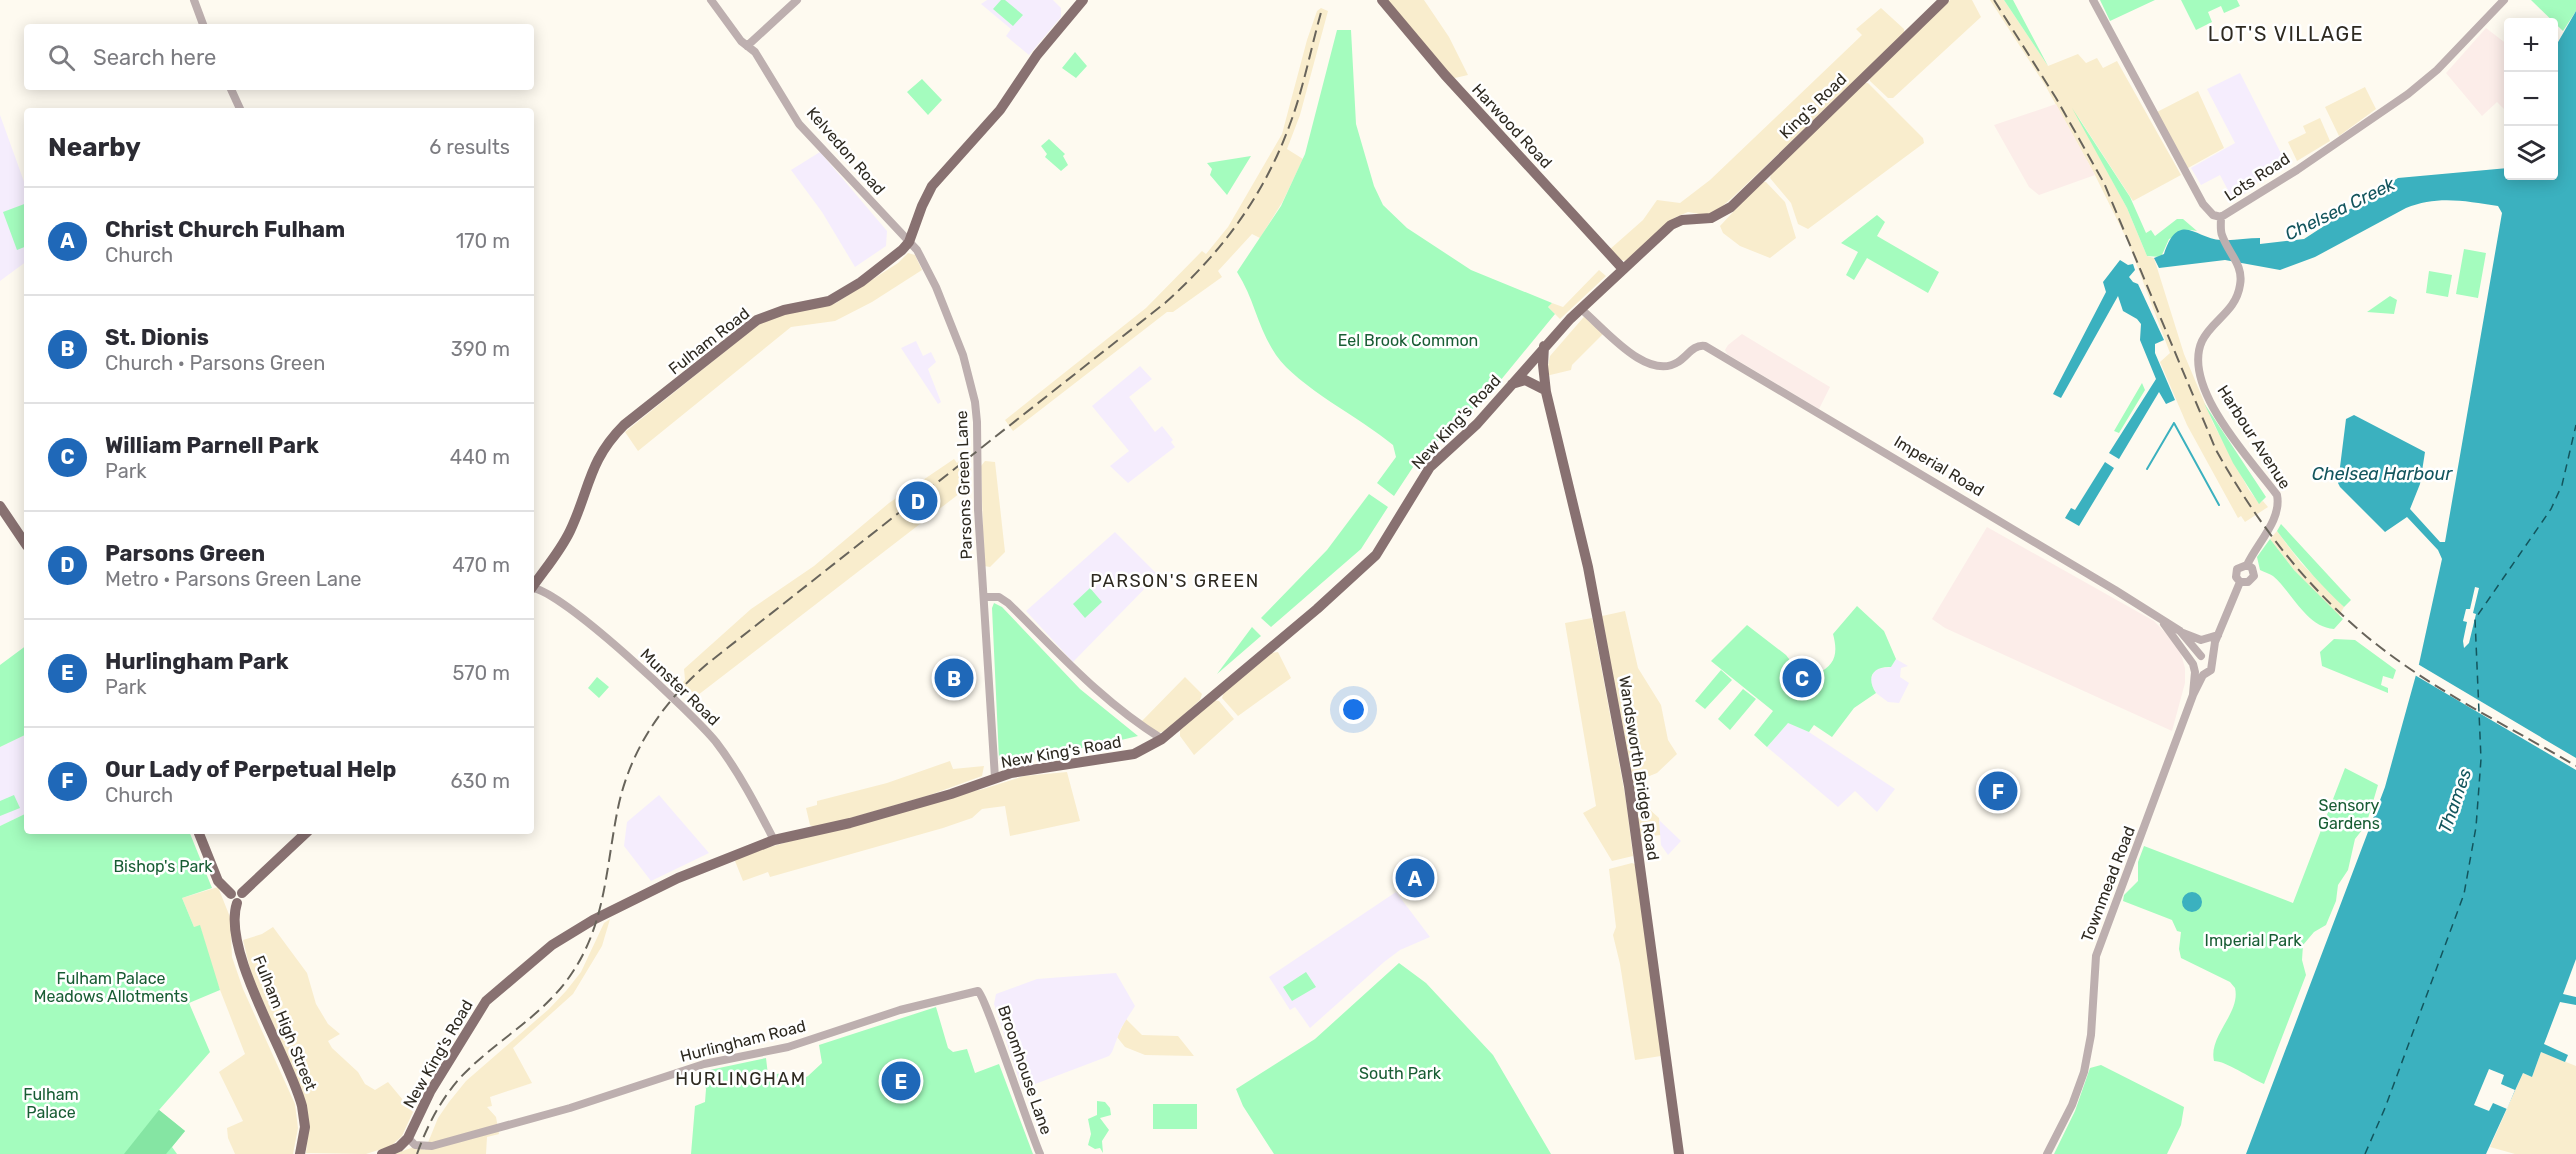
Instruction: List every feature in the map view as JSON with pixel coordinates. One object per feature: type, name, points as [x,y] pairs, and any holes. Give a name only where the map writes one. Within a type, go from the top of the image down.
[{"type":"main road","points":[[909,242],[932,186],[1000,111],[1037,55],[1083,0]]},
{"type":"main road","name":"Harwood Road","points":[[1382,0],[1445,75],[1623,269]]},
{"type":"main road","name":"King's Road","points":[[1696,220],[1711,218],[1736,202],[1944,0]]},
{"type":"main road","name":"New King's Road","points":[[408,1138],[430,1092],[473,1019],[500,987],[552,945],[593,920],[688,873],[774,840],[850,823],[951,794],[1011,773],[1121,758],[1140,752],[1162,740],[1317,609],[1376,555],[1430,467],[1477,424],[1544,346],[1671,225],[1682,220],[1696,220]]},
{"type":"main road","name":"Fulham Road","points":[[534,584],[570,532],[599,455],[624,425],[757,320],[784,310],[829,301],[861,282],[909,242]]},
{"type":"main road","points":[[1544,346],[1544,390]]},
{"type":"main road","points":[[1529,364],[1544,390]]},
{"type":"main road","points":[[1512,385],[1525,380],[1544,390]]},
{"type":"main road","name":"Wandsworth Bridge Road","points":[[1544,390],[1588,567],[1629,786],[1679,1154]]},
{"type":"main road","points":[[0,506],[24,542]]},
{"type":"main road","points":[[199,834],[218,880],[237,897],[305,834]]},
{"type":"main road","name":"Fulham High Street","points":[[237,897],[239,947],[249,980],[302,1106],[305,1122],[300,1154]]},
{"type":"main road","points":[[382,1154],[399,1147],[408,1138]]},
{"type":"street","points":[[194,0],[203,24]]},
{"type":"street","name":"Kelvedon Road","points":[[711,0],[754,52],[799,124],[909,242]]},
{"type":"street","points":[[747,46],[797,0]]},
{"type":"street","name":"Lots Road","points":[[2094,0],[2198,196],[2208,212],[2221,217],[2408,94],[2437,70],[2504,0]]},
{"type":"street","points":[[231,90],[240,108]]},
{"type":"street","name":"Harbour Avenue","points":[[2221,217],[2223,237],[2238,264],[2241,282],[2238,295],[2229,311],[2203,339],[2199,353],[2200,377],[2215,410],[2277,495],[2277,514]]},
{"type":"street","name":"Parsons Green Lane","points":[[909,242],[921,257],[939,296],[963,355],[975,402],[978,510],[995,778]]},
{"type":"street","name":"Imperial Road","points":[[1581,309],[1637,358],[1658,367],[1677,363],[1696,346],[1703,345],[1996,518],[2158,617],[2180,631],[2205,658]]},
{"type":"street","name":"Townmead Road","points":[[2047,1154],[2072,1105],[2084,1072],[2091,1035],[2096,956],[2193,695],[2197,670],[2216,639],[2240,582],[2248,582],[2254,576],[2253,570],[2247,565],[2277,514]]},
{"type":"street","name":"Munster Road","points":[[534,589],[542,590],[571,609],[669,693],[697,721],[716,742],[774,840]]},
{"type":"street","points":[[985,597],[999,597],[1008,603],[1096,692],[1122,714],[1162,740]]},
{"type":"street","name":"Imperial Road","points":[[2158,617],[2178,640],[2197,670]]},
{"type":"street","points":[[2180,631],[2201,640],[2216,639]]},
{"type":"street","name":"Townmead Road","points":[[2197,670],[2211,670],[2205,658]]},
{"type":"street","name":"Hurlingham Road","points":[[408,1138],[416,1145],[432,1146],[570,1108],[704,1064],[788,1047],[900,1010],[968,992],[978,991],[983,996]]},
{"type":"street","name":"Broomhouse Lane","points":[[983,996],[1040,1154]]},
{"type":"shaded area","points":[[987,0],[1053,0],[1061,8],[1061,17],[1029,55],[1006,36],[1011,29],[981,4]]},
{"type":"shaded area","points":[[1386,0],[1424,0],[1449,37],[1468,75],[1455,78],[1450,76]]},
{"type":"shaded area","points":[[1950,0],[1972,0],[1981,17],[1893,98],[1888,98],[1870,81],[1870,76]]},
{"type":"shaded area","points":[[1990,0],[2004,0],[2048,66],[2078,54],[2086,63],[2097,58],[2103,68],[2117,61],[2181,175],[2133,201],[2077,115],[2127,208],[2147,256],[2154,258],[2184,354],[2213,423],[2249,490],[2259,503],[2263,501],[2268,507],[2245,522],[2241,516],[2238,518],[2187,425],[2160,362],[2170,353],[2128,242],[2095,175],[2045,85]]},
{"type":"shaded area","points":[[1321,8],[1328,11],[1300,115],[1287,149],[1303,159],[1283,201],[1260,238],[1252,234],[1218,271],[1222,277],[1173,312],[1167,312],[1013,431],[1005,420],[1146,308],[1202,251],[1206,254],[1228,227],[1282,134],[1307,40],[1317,11]]},
{"type":"shaded area","points":[[1881,8],[1904,29],[1904,34],[1733,197],[1711,216],[1688,212],[1674,218],[1630,262],[1618,259],[1609,250],[1643,220],[1657,200],[1680,203],[1710,180],[1862,35],[1856,29]]},
{"type":"shaded area","points":[[2486,28],[2504,42],[2504,109],[2497,102],[2482,116],[2446,73]]},
{"type":"shaded area","points":[[2240,73],[2288,167],[2244,189],[2246,193],[2233,200],[2220,175],[2201,185],[2191,168],[2235,143],[2207,89]]},
{"type":"shaded area","points":[[1863,83],[1868,83],[1923,138],[1924,143],[1808,229],[1798,224],[1791,203],[1770,178],[1772,171]]},
{"type":"shaded area","points":[[2365,87],[2376,109],[2339,136],[2325,107]]},
{"type":"shaded area","points":[[2198,91],[2224,148],[2188,168],[2157,112]]},
{"type":"shaded area","points":[[2056,104],[2095,175],[2039,195],[2029,187],[1994,125]]},
{"type":"shaded area","points":[[0,115],[24,182],[24,263],[0,281]]},
{"type":"shaded area","points":[[2320,118],[2330,141],[2297,161],[2288,142],[2306,133],[2303,126]]},
{"type":"shaded area","points":[[820,152],[887,231],[886,246],[855,267],[822,212],[791,170]]},
{"type":"shaded area","points":[[1761,182],[1766,182],[1785,202],[1796,238],[1770,258],[1740,246],[1723,233],[1720,226]]},
{"type":"shaded area","points":[[908,253],[915,255],[922,270],[872,302],[835,321],[791,327],[638,451],[625,432],[759,324],[782,315],[836,303],[898,263]]},
{"type":"shaded area","points":[[1599,270],[1606,276],[1560,319],[1548,307],[1552,303],[1563,307]]},
{"type":"shaded area","points":[[1589,311],[1608,329],[1572,365],[1571,370],[1546,376],[1550,356]]},
{"type":"shaded area","points":[[1742,334],[1830,387],[1819,409],[1727,354],[1725,350],[1728,345]]},
{"type":"shaded area","points":[[916,341],[923,356],[931,352],[936,362],[928,369],[941,402],[938,404],[901,348]]},
{"type":"shaded area","points":[[1140,366],[1152,379],[1129,397],[1155,432],[1162,426],[1173,440],[1171,442],[1175,447],[1128,483],[1110,466],[1129,451],[1092,406]]},
{"type":"shaded area","points":[[968,455],[971,472],[963,478],[964,490],[698,695],[679,686],[685,680],[684,669],[751,609],[814,566],[889,503],[954,459],[957,463]]},
{"type":"shaded area","points":[[985,461],[995,462],[1005,552],[990,567],[984,566],[981,466]]},
{"type":"shaded area","points":[[1987,527],[2154,621],[2179,647],[2185,668],[2185,683],[2172,731],[1945,628],[1932,619]]},
{"type":"shaded area","points":[[2277,531],[2301,563],[2344,607],[2339,616],[2294,570],[2270,539]]},
{"type":"shaded area","points":[[1115,532],[1158,575],[1073,662],[1026,611]]},
{"type":"shaded area","points":[[1625,611],[1638,668],[1661,705],[1668,740],[1677,754],[1657,773],[1647,777],[1640,795],[1633,791],[1602,616]]},
{"type":"shaded area","points":[[1592,618],[1626,800],[1633,856],[1612,861],[1583,813],[1596,806],[1565,623]]},
{"type":"shaded area","points":[[1278,652],[1291,678],[1238,716],[1222,698],[1224,692],[1271,653]]},
{"type":"shaded area","points":[[1896,659],[1908,666],[1901,668],[1900,677],[1909,683],[1899,703],[1888,702],[1876,693],[1870,681],[1875,669],[1891,667]]},
{"type":"shaded area","points":[[1185,677],[1202,694],[1200,700],[1166,731],[1157,733],[1140,723]]},
{"type":"shaded area","points":[[1213,700],[1219,701],[1234,719],[1194,755],[1180,736],[1180,730]]},
{"type":"shaded area","points":[[1788,723],[1809,732],[1895,789],[1877,812],[1855,791],[1838,807],[1767,747]]},
{"type":"shaded area","points":[[24,735],[24,814],[0,826],[0,747]]},
{"type":"shaded area","points":[[950,761],[953,769],[984,766],[982,776],[930,795],[816,828],[810,825],[806,808],[817,805],[817,801],[887,783]]},
{"type":"shaded area","points":[[1067,772],[1080,821],[1010,836],[1005,806],[982,809],[972,818],[943,828],[770,877],[768,872],[743,881],[735,861],[738,856],[967,791],[980,790],[1024,776]]},
{"type":"shaded area","points":[[659,795],[709,853],[651,881],[624,846],[627,822]]},
{"type":"shaded area","points":[[1638,799],[1659,818],[1661,835],[1640,837],[1635,801]]},
{"type":"shaded area","points":[[1659,820],[1681,841],[1668,855],[1661,845]]},
{"type":"shaded area","points":[[1632,863],[1637,865],[1661,1056],[1635,1060],[1620,964],[1613,935],[1616,927],[1609,869]]},
{"type":"shaded area","points":[[218,887],[230,917],[232,957],[243,989],[295,1104],[298,1128],[293,1154],[235,1154],[228,1138],[227,1128],[243,1121],[219,1072],[245,1054],[215,977],[200,926],[194,927],[182,898]]},
{"type":"shaded area","points":[[1396,892],[1430,937],[1400,950],[1384,962],[1310,1028],[1295,1007],[1290,1010],[1269,977]]},
{"type":"shaded area","points":[[610,919],[602,946],[573,994],[513,1048],[532,1083],[490,1097],[492,1106],[487,1107],[496,1117],[499,1134],[487,1137],[486,1154],[394,1154],[414,1147],[425,1150],[438,1118],[449,1102],[466,1081],[549,1009],[566,991],[581,972],[604,923]]},
{"type":"shaded area","points":[[273,927],[307,973],[316,1004],[328,1024],[340,1034],[328,1041],[332,1048],[358,1072],[365,1084],[375,1090],[388,1082],[413,1112],[402,1136],[391,1146],[366,1154],[306,1153],[308,1134],[252,977],[243,940],[262,934]]},
{"type":"shaded area","points":[[1116,973],[1135,1006],[1121,1028],[1109,1056],[1022,1089],[994,1004],[996,994],[1037,979]]},
{"type":"shaded area","points":[[1126,1019],[1142,1035],[1178,1036],[1194,1056],[1145,1055],[1125,1047],[1117,1037]]},
{"type":"shaded area","points":[[2541,1052],[2576,1066],[2576,1154],[2515,1154],[2490,1147],[2523,1073],[2532,1077]]},
{"type":"green space","points":[[1001,0],[1005,0],[1023,15],[1013,26],[993,9]]},
{"type":"green space","points":[[2004,0],[2013,0],[2048,66]]},
{"type":"green space","points":[[2100,0],[2155,0],[2110,21]]},
{"type":"green space","points":[[2181,0],[2237,0],[2240,6],[2224,13],[2221,6],[2208,12],[2212,22],[2196,30]]},
{"type":"green space","points":[[2531,0],[2576,0],[2576,11],[2563,31],[2558,26],[2558,18],[2550,18]]},
{"type":"green space","name":"Eel Brook Common","points":[[1337,30],[1351,30],[1356,124],[1374,186],[1383,205],[1407,228],[1471,270],[1552,303],[1548,307],[1555,314],[1491,392],[1419,458],[1394,496],[1377,483],[1396,457],[1393,445],[1314,390],[1286,367],[1270,345],[1237,272],[1281,206],[1305,154]]},
{"type":"green space","points":[[1075,52],[1087,66],[1076,78],[1062,68]]},
{"type":"green space","points":[[922,79],[942,100],[928,115],[907,92]]},
{"type":"green space","points":[[2072,108],[2130,197],[2146,233],[2151,230],[2155,236],[2177,219],[2183,219],[2197,231],[2191,230],[2169,239],[2161,257],[2147,256],[2127,208]]},
{"type":"green space","points":[[1049,139],[1065,154],[1063,156],[1068,165],[1061,171],[1045,157],[1047,154],[1041,146]]},
{"type":"green space","points":[[1251,156],[1227,195],[1210,175],[1212,169],[1207,163]]},
{"type":"green space","points":[[24,204],[24,247],[17,250],[3,212]]},
{"type":"green space","points":[[1877,215],[1885,222],[1877,236],[1939,272],[1928,293],[1867,258],[1854,280],[1846,275],[1858,252],[1841,243]]},
{"type":"green space","points":[[2464,249],[2486,253],[2478,298],[2456,294]]},
{"type":"green space","points":[[2429,271],[2452,275],[2448,297],[2426,293]]},
{"type":"green space","points":[[2390,296],[2397,300],[2394,314],[2367,312]]},
{"type":"green space","points":[[2142,383],[2145,390],[2119,433],[2114,431]]},
{"type":"green space","points":[[2204,403],[2266,497],[2259,504],[2233,463]]},
{"type":"green space","points":[[1369,494],[1388,507],[1361,549],[1271,627],[1261,618],[1327,550]]},
{"type":"green space","points":[[2281,524],[2351,600],[2344,607],[2309,571],[2277,531]]},
{"type":"green space","points":[[2270,539],[2294,570],[2343,619],[2334,629],[2324,627],[2307,616],[2273,576],[2260,570],[2257,557]]},
{"type":"green space","points":[[1090,588],[1102,602],[1085,618],[1073,604]]},
{"type":"green space","points":[[994,603],[1002,607],[1080,689],[1138,736],[1096,746],[999,759],[992,608]]},
{"type":"green space","points":[[1857,606],[1884,631],[1896,659],[1891,667],[1884,667],[1873,674],[1871,682],[1876,693],[1854,708],[1832,737],[1814,725],[1809,732],[1788,723],[1767,747],[1754,735],[1773,711],[1711,661],[1747,625],[1786,655],[1799,672],[1817,674],[1832,662],[1835,653],[1833,634]]},
{"type":"green space","points":[[1252,627],[1261,636],[1217,674]]},
{"type":"green space","points":[[2334,639],[2355,640],[2396,670],[2393,679],[2383,676],[2381,685],[2388,688],[2388,693],[2322,666],[2320,652]]},
{"type":"green space","points":[[24,647],[24,735],[0,747],[0,665]]},
{"type":"green space","points":[[1721,670],[1732,680],[1705,709],[1695,701]]},
{"type":"green space","points":[[597,677],[609,687],[599,698],[588,688]]},
{"type":"green space","points":[[1743,689],[1756,699],[1730,730],[1718,719]]},
{"type":"green space","name":"Imperial Park","points":[[2345,768],[2378,785],[2366,825],[2355,839],[2348,870],[2338,885],[2336,901],[2326,925],[2314,932],[2303,945],[2302,960],[2306,975],[2264,1084],[2214,1061],[2213,1052],[2216,1043],[2236,997],[2235,988],[2230,982],[2181,958],[2179,949],[2181,932],[2177,931],[2172,920],[2123,901],[2124,895],[2138,881],[2138,862],[2144,846],[2293,903]]},
{"type":"green space","points":[[14,795],[20,808],[0,816],[0,801]]},
{"type":"green space","name":"Fulham Palace Meadows Allotments","points":[[24,814],[24,834],[190,834],[212,888],[182,898],[194,927],[200,925],[220,990],[189,1003],[210,1052],[159,1110],[185,1131],[172,1147],[177,1154],[0,1154],[0,826]]},
{"type":"green space","name":"South Park","points":[[1399,963],[1426,983],[1493,1055],[1551,1154],[1274,1154],[1243,1106],[1236,1089],[1315,1039]]},
{"type":"green space","points":[[1306,972],[1316,987],[1292,1001],[1283,987]]},
{"type":"green space","points":[[936,1007],[948,1048],[953,1052],[967,1049],[975,1073],[999,1064],[1033,1154],[691,1154],[695,1106],[705,1102],[706,1089],[700,1072],[766,1058],[768,1075],[785,1073],[789,1086],[808,1076],[822,1063],[819,1045]]},
{"type":"green space","points":[[2101,1065],[2184,1107],[2181,1125],[2167,1154],[2054,1154],[2075,1111],[2090,1068]]},
{"type":"green space","points":[[1097,1101],[1105,1102],[1110,1108],[1111,1115],[1100,1118],[1109,1130],[1102,1141],[1103,1153],[1100,1148],[1095,1149],[1088,1145],[1091,1134],[1088,1119],[1097,1115]]},
{"type":"green space","points":[[1153,1104],[1197,1104],[1197,1129],[1153,1129]]},
{"type":"green space","points":[[159,1110],[185,1131],[166,1154],[124,1154]]},
{"type":"water","points":[[2576,11],[2576,959],[2563,994],[2576,997],[2576,1005],[2560,1002],[2544,1044],[2568,1055],[2565,1062],[2541,1052],[2532,1077],[2523,1073],[2486,1154],[2246,1154],[2385,787],[2419,664],[2442,559],[2438,550],[2407,517],[2385,532],[2340,487],[2338,483],[2346,419],[2354,415],[2425,452],[2420,484],[2410,509],[2440,542],[2445,542],[2502,213],[2498,206],[2463,201],[2429,201],[2406,208],[2315,257],[2280,270],[2225,260],[2159,268],[2154,258],[2164,254],[2170,240],[2182,230],[2221,240],[2260,238],[2260,244],[2304,239],[2398,178],[2504,168],[2504,180],[2558,180],[2558,42]]},
{"type":"water","points":[[2120,260],[2128,265],[2133,264],[2135,270],[2129,277],[2138,284],[2164,340],[2155,344],[2155,353],[2175,400],[2166,404],[2159,392],[2119,459],[2109,453],[2156,379],[2140,340],[2141,324],[2123,311],[2118,296],[2061,398],[2053,394],[2106,292],[2103,282]]},
{"type":"water","points":[[2105,462],[2114,468],[2079,526],[2065,518],[2071,508],[2075,510]]},
{"type":"water","points":[[2192,892],[2199,895],[2202,902],[2199,909],[2192,912],[2185,909],[2182,902],[2185,895]]},
{"type":"pier","points":[[2475,587],[2479,588],[2473,613],[2476,614],[2469,643],[2464,648],[2467,622],[2463,621],[2466,609],[2470,609]]},
{"type":"pier","points":[[2416,663],[2576,758],[2576,770],[2413,674]]},
{"type":"pier","points":[[2489,1069],[2504,1075],[2501,1084],[2515,1090],[2507,1109],[2493,1103],[2489,1111],[2474,1105]]},
{"type":"waterway","points":[[2174,423],[2219,505]]},
{"type":"waterway","points":[[2147,469],[2174,423]]},
{"type":"ferry route","points":[[2365,1154],[2385,1108],[2464,894],[2476,827],[2481,759],[2475,619],[2551,509],[2562,485],[2576,425]]},
{"type":"railway","points":[[1994,0],[2056,98],[2104,183],[2216,450],[2273,538],[2317,590],[2368,638],[2417,674],[2576,766]]},
{"type":"railway","points":[[417,1154],[435,1114],[459,1079],[547,1003],[572,973],[583,954],[592,934],[603,894],[623,787],[650,728],[676,694],[707,664],[1165,303],[1204,264],[1239,222],[1254,199],[1279,150],[1299,96],[1322,9]]},
{"type":"place","name":"Parsons Green","points":[[918,501]]},
{"type":"place","name":"St. Dionis","points":[[954,678]]},
{"type":"place","name":"William Parnell Park","points":[[1802,678]]},
{"type":"place","name":"Our Lady of Perpetual Help","points":[[1998,791]]},
{"type":"place","name":"Christ Church Fulham","points":[[1415,878]]},
{"type":"place","name":"Hurlingham Park","points":[[901,1081]]},
{"type":"district","name":"LOT'S VILLAGE","points":[[2286,34]]},
{"type":"district","name":"PARSON'S GREEN","points":[[1175,581]]},
{"type":"district","name":"HURLINGHAM","points":[[741,1079]]},
{"type":"water label","name":"Chelsea Creek","points":[[2340,209]]},
{"type":"water label","name":"Chelsea Harbour","points":[[2382,474]]},
{"type":"water label","name":"Thames","points":[[2455,801]]},
{"type":"park label","name":"Sensory Gardens","points":[[2349,814]]},
{"type":"park label","name":"Bishop's Park","points":[[163,866]]},
{"type":"park label","name":"Fulham Palace","points":[[51,1103]]}]
